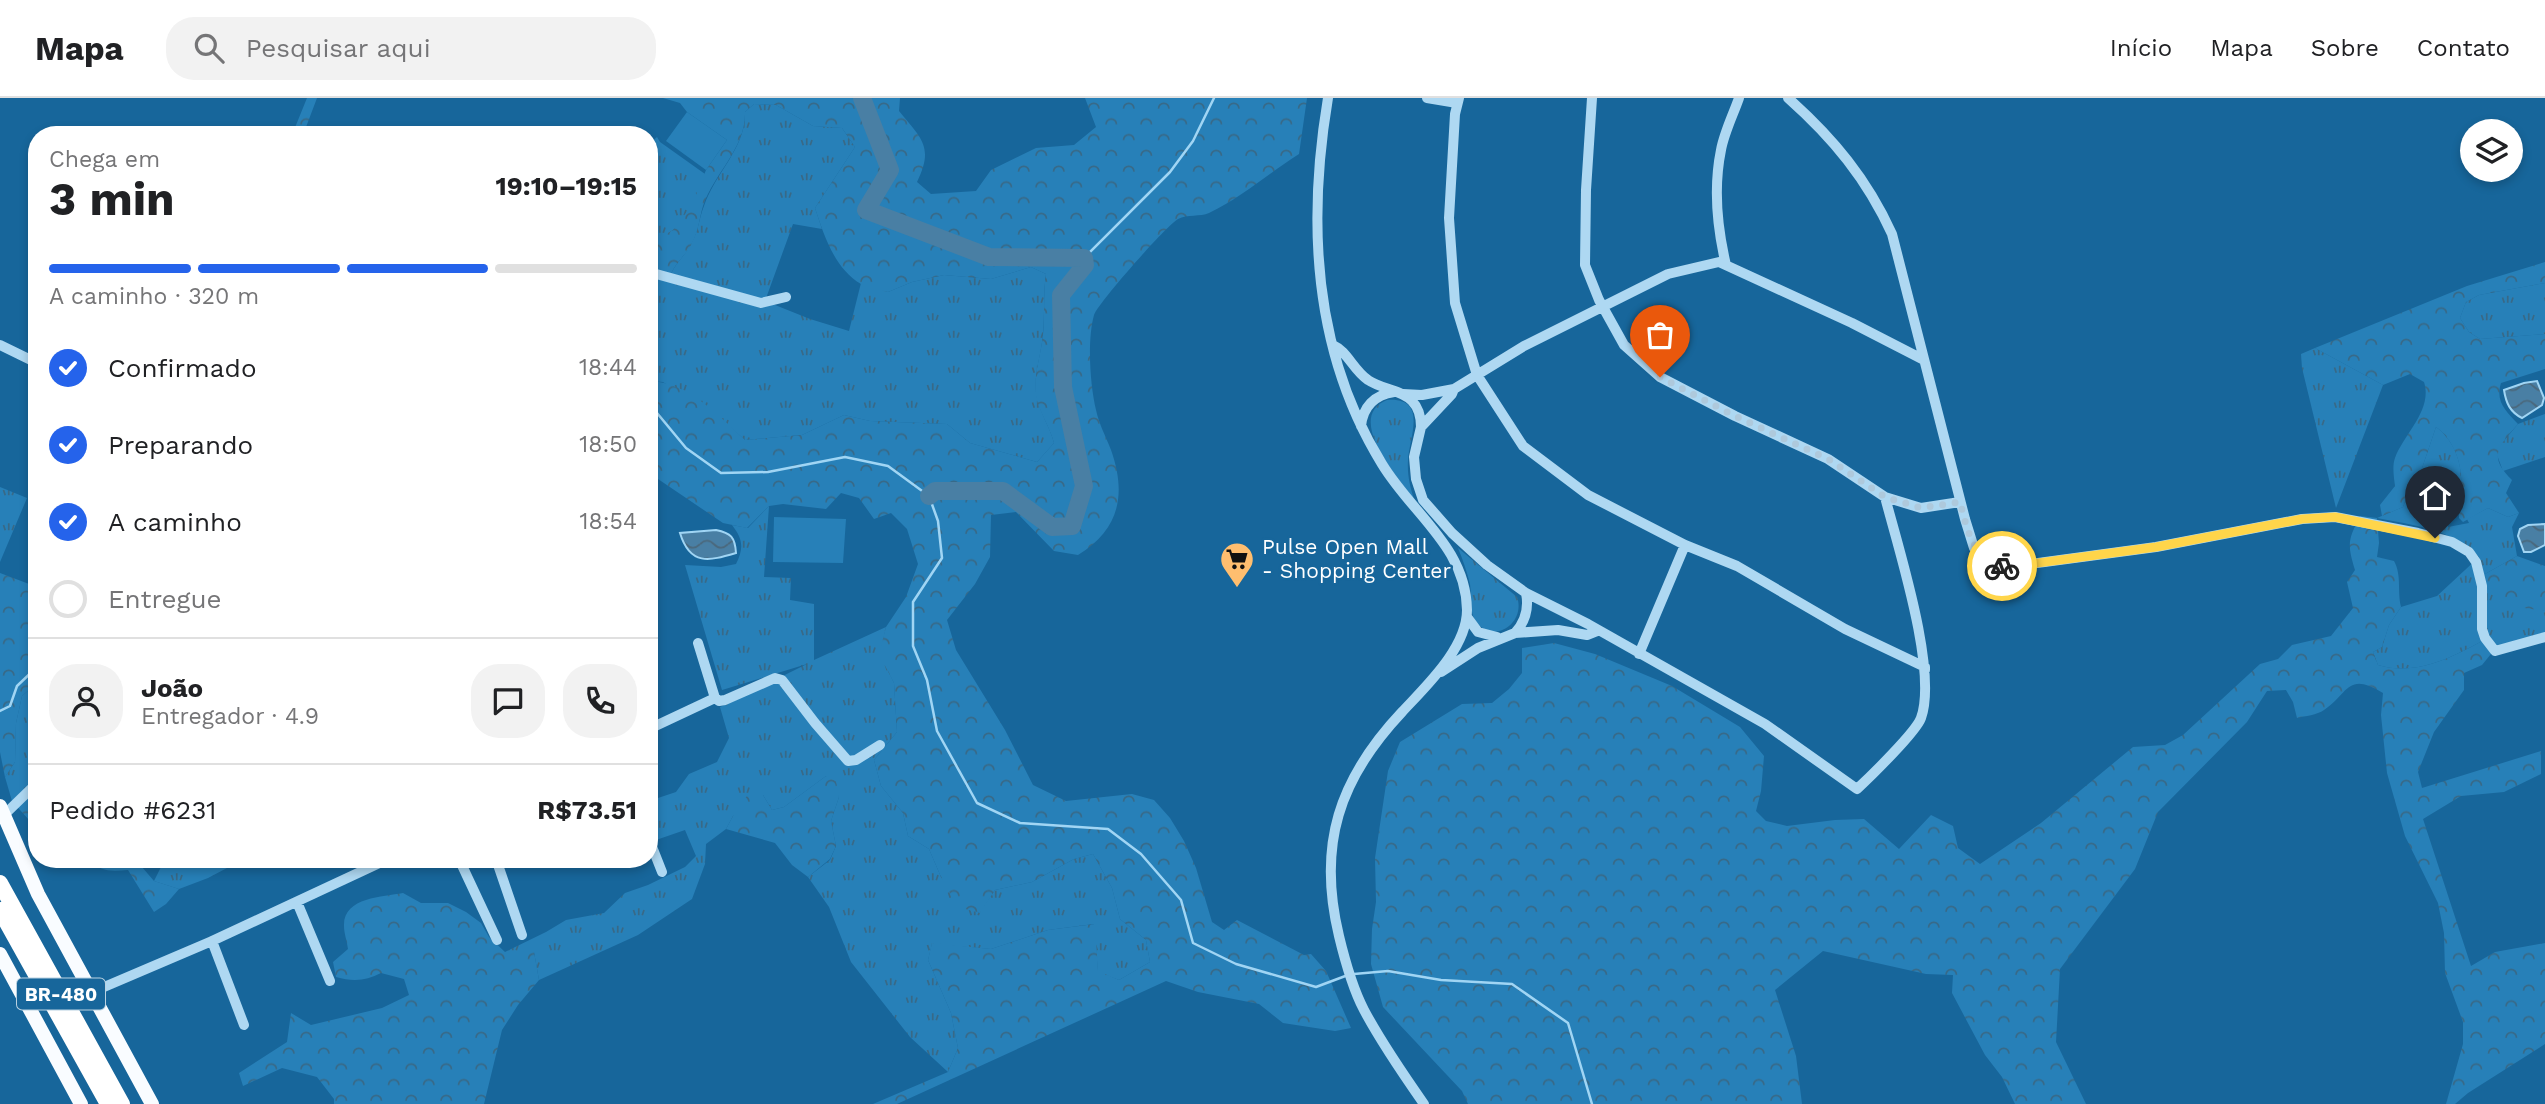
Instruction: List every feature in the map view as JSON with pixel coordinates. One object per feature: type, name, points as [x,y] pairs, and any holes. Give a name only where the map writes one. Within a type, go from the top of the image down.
[{"type":"highway","name":"BR-480","points":[[0,883],[122,1104]]},
{"type":"highway","name":"BR-480","points":[[0,909],[108,1104]]},
{"type":"main road","points":[[2,807],[38,894],[152,1104]]},
{"type":"main road","points":[[0,954],[80,1104]]},
{"type":"street","points":[[1328,98],[1318,164],[1316,213],[1320,278],[1334,357],[1341,381],[1361,426],[1396,485],[1454,557],[1464,587],[1467,617],[1458,641],[1438,673],[1368,751],[1340,810],[1331,849],[1330,875],[1335,919],[1348,971],[1364,1009],[1424,1104]]},
{"type":"street","points":[[1427,98],[1458,101],[1449,218],[1455,303],[1476,375],[1523,446],[1588,495],[1685,545],[1737,566],[1844,629],[1925,667]]},
{"type":"street","points":[[1591,98],[1585,265],[1602,307],[1624,345],[1660,377],[1735,416],[1828,459],[1885,497],[1921,508],[1960,502]]},
{"type":"street","points":[[1726,265],[1717,229],[1716,194],[1721,149],[1739,98]]},
{"type":"street","points":[[1788,98],[1839,148],[1878,204],[1892,234],[1960,502],[1974,548],[1989,563],[2008,567],[2156,547],[2302,519],[2335,517],[2452,542],[2469,552],[2480,574],[2484,638],[2495,652],[2545,637]]},
{"type":"street","points":[[1361,426],[1363,413],[1371,402],[1381,395],[1422,395],[1454,389],[1524,346],[1668,274],[1719,262],[1852,323],[1924,360]]},
{"type":"street","points":[[658,274],[761,303],[786,297]]},
{"type":"street","points":[[0,345],[28,358]]},
{"type":"street","points":[[1333,345],[1341,348],[1352,365],[1366,379],[1398,393],[1418,409],[1422,427]]},
{"type":"street","points":[[1454,389],[1422,427],[1415,447],[1415,468],[1419,489],[1429,509],[1469,550],[1526,593],[1588,624],[1765,724],[1857,789],[1882,765],[1921,719],[1927,683],[1907,582],[1885,497]]},
{"type":"street","points":[[1639,654],[1685,545]]},
{"type":"street","points":[[1516,633],[1526,616],[1526,593]]},
{"type":"street","points":[[1467,617],[1478,632],[1490,637],[1502,637]]},
{"type":"street","points":[[1438,673],[1446,671],[1478,648],[1516,633],[1558,630],[1587,635],[1597,631]]},
{"type":"street","points":[[698,643],[715,698],[719,701],[775,678],[782,680],[848,761],[856,760],[880,745]]},
{"type":"street","points":[[658,725],[715,698]]},
{"type":"street","points":[[2,807],[28,789]]},
{"type":"street","points":[[658,862],[662,872]]},
{"type":"street","points":[[90,993],[212,941],[369,868]]},
{"type":"street","points":[[464,868],[497,940]]},
{"type":"street","points":[[499,868],[522,935]]},
{"type":"street","points":[[298,902],[330,981]]},
{"type":"street","points":[[212,941],[244,1025]]},
{"type":"green space","points":[[307,98],[317,98],[306,126],[296,126]]},
{"type":"green space","points":[[663,98],[900,98],[899,111],[919,137],[925,152],[917,182],[931,194],[976,191],[991,170],[1036,148],[1074,145],[1096,127],[1085,98],[1307,98],[1299,154],[1221,207],[1205,214],[1178,219],[1133,265],[1094,315],[1090,349],[1092,388],[1097,415],[1111,450],[1118,482],[1116,510],[1111,523],[1092,545],[1078,555],[1054,551],[1016,512],[991,515],[990,557],[975,584],[947,620],[956,650],[1005,730],[1033,785],[1066,801],[1132,794],[1154,800],[1170,818],[1184,841],[1196,868],[1212,922],[1224,930],[1237,920],[1304,955],[1311,954],[1326,971],[1351,1028],[1335,1031],[1283,1023],[1259,1004],[1198,992],[1166,981],[897,1104],[873,1104],[948,1072],[958,1048],[951,1013],[928,960],[932,943],[991,949],[1048,930],[1095,924],[1098,971],[1119,980],[1150,962],[1146,940],[1120,919],[1112,888],[1093,854],[1074,859],[1032,882],[995,890],[980,913],[958,907],[929,849],[908,836],[903,813],[881,786],[874,760],[897,732],[894,683],[879,654],[886,627],[906,597],[918,564],[907,529],[891,513],[874,519],[859,498],[841,493],[826,509],[783,504],[769,506],[747,528],[723,523],[658,479],[658,382],[677,387],[702,402],[745,440],[802,435],[844,415],[870,421],[947,424],[970,443],[1037,462],[1054,443],[1037,402],[1035,388],[1043,335],[1046,274],[1031,267],[991,279],[944,275],[912,282],[888,292],[861,284],[837,260],[826,240],[815,208],[855,147],[842,128],[813,126],[776,105],[754,104],[745,112],[744,125],[735,149],[708,194],[690,247],[671,274],[658,272],[658,239],[673,230],[692,205],[706,170],[727,140],[687,112],[680,103]]},
{"type":"green space","points":[[754,104],[776,105],[813,126],[842,128],[855,147],[815,208],[822,229],[793,224],[765,301],[849,331],[861,283],[888,292],[912,282],[944,275],[991,279],[1031,267],[1046,274],[1036,390],[1038,404],[1054,443],[1037,462],[970,443],[947,424],[870,421],[844,415],[802,435],[745,440],[728,425],[663,382],[658,382],[658,272],[671,274],[690,246],[709,194],[741,137],[745,112]]},
{"type":"green space","points":[[687,112],[727,140],[706,170],[666,141]]},
{"type":"green space","points":[[658,139],[705,174],[688,213],[672,231],[658,239]]},
{"type":"green space","points":[[2545,262],[2545,283],[2479,295],[2466,302],[2460,318],[2469,332],[2480,339],[2545,334],[2545,369],[2501,383],[2499,396],[2509,415],[2518,424],[2501,445],[2498,458],[2504,472],[2512,480],[2506,493],[2519,513],[2508,517],[2488,508],[2463,522],[2459,518],[2459,512],[2450,496],[2461,490],[2457,456],[2449,440],[2436,427],[2419,477],[2409,491],[2403,507],[2382,516],[2380,505],[2395,486],[2395,458],[2425,402],[2424,382],[2410,374],[2383,385],[2315,348],[2467,286]]},
{"type":"green space","points":[[2545,283],[2545,334],[2480,339],[2469,332],[2460,318],[2466,302],[2479,295]]},
{"type":"green space","points":[[2315,348],[2383,385],[2336,508],[2302,368],[2301,354]]},
{"type":"green space","points":[[1387,400],[1400,401],[1408,405],[1412,412],[1414,421],[1408,465],[1414,499],[1387,463],[1372,433],[1371,420],[1375,408]]},
{"type":"green space","points":[[2545,414],[2545,457],[2503,471],[2497,455],[2498,448],[2518,424]]},
{"type":"green space","points":[[2436,427],[2453,447],[2461,472],[2461,490],[2450,496],[2457,510],[2448,521],[2448,527],[2469,523],[2467,519],[2488,508],[2508,517],[2519,513],[2512,527],[2517,556],[2485,574],[2486,587],[2497,594],[2545,611],[2545,634],[2495,649],[2489,637],[2435,663],[2392,668],[2378,665],[2373,652],[2382,647],[2389,625],[2401,607],[2437,596],[2479,557],[2445,534],[2377,518],[2403,507],[2409,491],[2419,477]]},
{"type":"green space","points":[[0,487],[27,498],[0,562]]},
{"type":"green space","points":[[769,506],[764,577],[791,578],[790,600],[814,604],[814,660],[886,627],[880,654],[894,683],[897,732],[874,760],[881,786],[903,813],[908,836],[929,849],[941,877],[979,913],[995,890],[1032,882],[1074,859],[1093,854],[1112,888],[1120,919],[1146,940],[1150,962],[1119,980],[1098,972],[1094,924],[1048,930],[991,949],[932,944],[928,960],[951,1013],[958,1048],[948,1072],[910,1037],[851,962],[829,907],[808,877],[830,860],[836,846],[831,821],[839,797],[826,776],[784,807],[772,810],[763,795],[733,816],[726,829],[706,844],[705,864],[692,899],[638,935],[539,980],[534,952],[505,952],[566,920],[604,913],[625,893],[685,867],[696,856],[685,830],[658,839],[658,798],[676,792],[689,774],[717,762],[729,738],[720,707],[807,664],[722,690],[685,565],[721,567],[736,564],[741,544],[732,525],[748,528]]},
{"type":"green space","points":[[2360,516],[2377,518],[2377,557],[2394,561],[2399,578],[2401,607],[2389,625],[2382,647],[2373,652],[2378,665],[2407,668],[2435,663],[2489,637],[2495,649],[2482,665],[2464,673],[2464,690],[2434,732],[2418,772],[2422,788],[2541,751],[2541,774],[2504,792],[2461,796],[2423,819],[2471,966],[2495,952],[2545,943],[2545,1044],[2455,1104],[2446,1104],[2463,1044],[2463,1022],[2445,973],[2444,933],[2438,903],[2405,836],[2387,773],[2381,715],[2383,693],[2362,684],[2349,687],[2321,712],[2297,718],[2293,702],[2286,690],[2267,691],[2247,722],[2158,812],[2135,869],[2060,969],[2056,1042],[2086,1104],[2015,1104],[1952,993],[1953,975],[1926,974],[1823,951],[1775,990],[1796,1056],[1802,1104],[1468,1104],[1462,1091],[1383,1007],[1371,964],[1376,902],[1375,858],[1388,771],[1400,742],[1462,704],[1492,703],[1509,689],[1522,673],[1522,648],[1554,643],[1595,654],[1672,686],[1740,727],[1764,756],[1756,811],[1766,821],[1787,826],[1864,819],[1899,849],[1931,815],[1953,826],[1958,848],[1980,864],[2041,823],[2133,747],[2165,745],[2183,735],[2260,664],[2278,659],[2292,645],[2331,636],[2353,608],[2347,582],[2355,570],[2350,542]]},
{"type":"green space","points":[[774,517],[846,519],[843,563],[773,562]]},
{"type":"green space","points":[[1458,548],[1517,597],[1517,615],[1507,628],[1491,631],[1483,629],[1476,622],[1470,584]]},
{"type":"green space","points":[[2517,556],[2545,566],[2545,611],[2510,606],[2486,587],[2485,574]]},
{"type":"green space","points":[[0,573],[28,584],[28,691],[22,696],[16,723],[15,762],[5,777],[0,752]]},
{"type":"green space","points":[[28,691],[28,787],[12,801],[5,777],[15,762],[16,723],[22,696]]},
{"type":"green space","points":[[826,776],[836,781],[839,797],[831,821],[836,846],[830,859],[808,877],[792,865],[775,843],[726,829],[749,793],[763,795],[772,810],[784,807]]},
{"type":"green space","points":[[28,787],[28,819],[12,801]]},
{"type":"green space","points":[[100,868],[143,868],[154,881],[179,889],[166,904],[154,912],[128,870]]},
{"type":"green space","points":[[160,868],[227,868],[179,889],[154,881]]},
{"type":"green space","points":[[403,893],[421,903],[448,903],[466,912],[481,923],[489,937],[505,952],[534,952],[539,980],[502,1030],[484,1104],[334,1104],[334,1099],[317,1077],[282,1068],[243,1086],[239,1073],[287,1042],[291,1013],[311,1025],[382,1008],[409,995],[404,979],[381,973],[365,979],[342,979],[336,977],[333,962],[348,949],[344,926],[345,916],[350,909],[366,900]]},
{"type":"water","points":[[2537,381],[2544,398],[2542,405],[2522,418],[2509,407],[2504,390]]},
{"type":"water","points":[[2545,524],[2545,545],[2531,552],[2524,552],[2518,536],[2520,529],[2528,525]]},
{"type":"water","points":[[716,530],[731,537],[736,553],[709,559],[695,556],[684,544],[680,533]]},
{"type":"waterway","points":[[862,98],[890,170],[866,210],[989,257],[1084,258],[1085,265],[1061,295],[1063,387],[1084,486],[1072,526],[1052,527],[1003,491],[935,491],[929,496]]},
{"type":"waterway","points":[[1084,258],[1170,172],[1193,141],[1214,98]]},
{"type":"waterway","points":[[658,414],[686,448],[721,473],[768,472],[845,457],[888,466],[929,496],[938,521],[942,558],[913,602],[913,646],[927,680],[937,731],[977,803],[1020,823],[1108,829],[1141,854],[1181,900],[1193,943],[1236,964],[1316,987],[1348,975]]},
{"type":"waterway","points":[[0,711],[10,706],[17,686],[28,676]]},
{"type":"waterway","points":[[1354,974],[1388,971],[1441,980],[1512,984],[1568,1023],[1592,1104]]},
{"type":"way so far","points":[[1660,377],[1735,416],[1828,459],[1885,497],[1921,508],[1960,502],[1974,548],[1989,563],[2002,566]]},
{"type":"place","name":"Pulse Open Mall - Shopping Center","points":[[1237,589]]},
{"type":"route","points":[[2002,566],[2156,547],[2302,519],[2335,517],[2435,538]]}]
